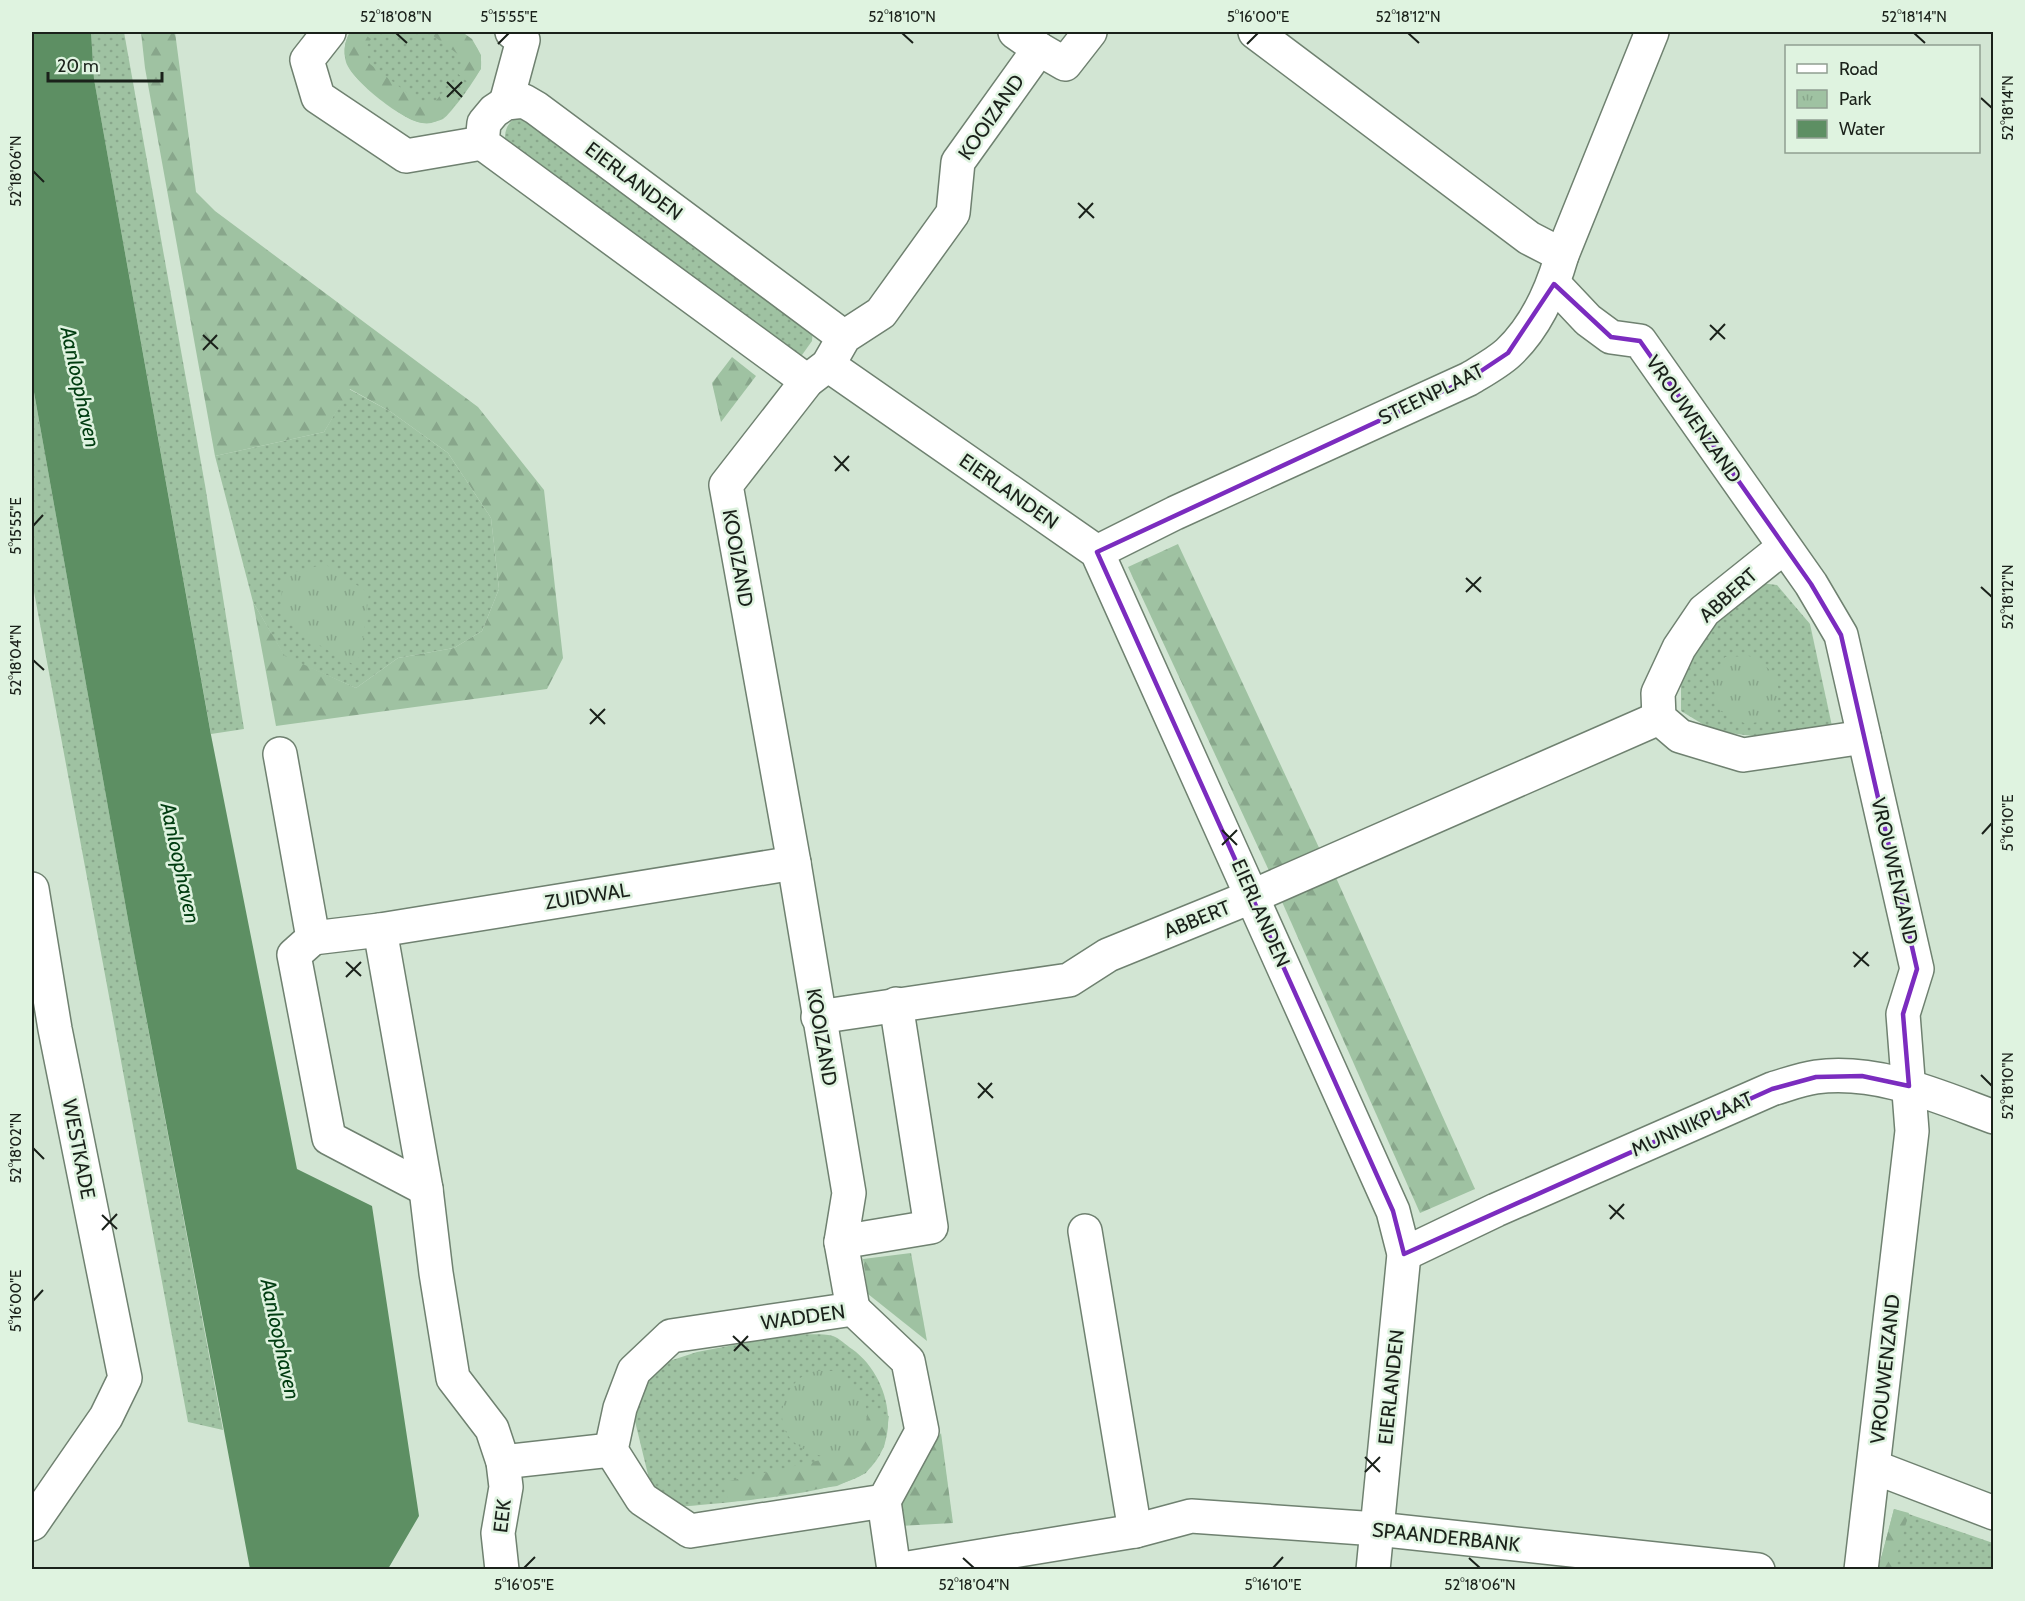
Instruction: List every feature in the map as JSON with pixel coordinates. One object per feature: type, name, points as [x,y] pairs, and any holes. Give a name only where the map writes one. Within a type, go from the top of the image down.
[{"type":"street","points":[[329,32],[307,60],[318,97],[406,156],[482,143],[484,123],[494,111],[506,103],[522,34]]},
{"type":"street","name":"KOOIZAND","points":[[853,1309],[841,1242],[849,1193],[794,863],[726,485],[844,337],[881,313],[953,213],[958,162],[1027,40],[1065,64],[1090,32]]},
{"type":"street","name":"VROUWENZAND","points":[[1255,32],[1529,238],[1558,269],[1588,320],[1611,337],[1640,341],[1811,584],[1841,635],[1917,969],[1903,1014],[1912,1131],[1861,1569]]},
{"type":"street","name":"STEENPLAAT","points":[[1097,552],[1175,513],[1469,379],[1508,353],[1533,321],[1558,269],[1652,32]]},
{"type":"street","name":"EIERLANDEN","points":[[506,103],[524,101],[536,108],[844,337]]},
{"type":"street","name":"EIERLANDEN","points":[[482,143],[817,373],[1097,552],[1254,896],[1393,1211],[1404,1254],[1372,1569]]},
{"type":"street","name":"ABBERT","points":[[818,1017],[1069,980],[1108,955],[1254,896],[1659,718],[1658,693],[1679,648],[1704,611],[1784,547]]},
{"type":"street","points":[[1659,718],[1680,736],[1743,755],[1864,737]]},
{"type":"street","points":[[280,754],[313,938],[294,955],[329,1137],[426,1189]]},
{"type":"street","name":"ZUIDWAL","points":[[313,938],[380,930],[794,863]]},
{"type":"street","name":"WESTKADE","points":[[32,889],[44,1031],[125,1378],[106,1418],[32,1524]]},
{"type":"street","points":[[380,930],[426,1189],[436,1274],[453,1378],[492,1429],[502,1462],[610,1450],[642,1499],[690,1531],[884,1501],[895,1569]]},
{"type":"street","points":[[841,1242],[931,1227],[896,1004]]},
{"type":"street","name":"MUNNIKPLAAT","points":[[1404,1254],[1496,1210],[1772,1089],[1816,1077],[1862,1076],[1909,1086],[1994,1117]]},
{"type":"street","points":[[1085,1232],[1135,1531]]},
{"type":"street","name":"WADDEN","points":[[610,1450],[620,1408],[634,1371],[671,1336],[853,1309],[908,1361],[922,1431],[884,1501]]},
{"type":"street","name":"EEK","points":[[502,1462],[506,1487],[498,1533],[502,1569]]},
{"type":"street","points":[[1874,1467],[1994,1513]]},
{"type":"street","name":"SPAANDERBANK","points":[[895,1569],[1135,1531],[1191,1516],[1377,1529],[1758,1569]]},
{"type":"highlighted area","points":[[1554,284],[1611,337],[1640,341],[1811,584],[1841,635],[1917,969],[1903,1014],[1909,1086],[1862,1076],[1816,1077],[1772,1089],[1404,1254],[1393,1211],[1097,552],[1469,379],[1508,353]]},
{"type":"green space","points":[[91,32],[124,32],[205,485],[244,729],[211,734],[94,79]]},
{"type":"green space","points":[[141,32],[175,32],[196,192],[215,211],[478,407],[544,490],[563,658],[547,689],[276,726],[253,602],[285,656],[356,688],[398,658],[454,648],[482,631],[499,589],[491,518],[448,453],[391,412],[350,389],[324,432],[215,456],[145,68]]},
{"type":"green space","points":[[350,32],[462,32],[476,47],[481,67],[476,78],[443,119],[427,123],[416,121],[380,100],[350,70],[346,62],[345,50]]},
{"type":"green space","points":[[350,32],[361,32],[371,39],[365,49],[370,64],[419,102],[435,102],[442,93],[456,103],[442,118],[433,123],[417,122],[402,115],[359,81],[352,72],[345,54],[345,43]]},
{"type":"green space","points":[[428,32],[462,32],[472,39],[481,55],[481,69],[470,84],[457,73],[462,66],[459,55]]},
{"type":"green space","points":[[524,114],[813,328],[812,341],[802,355],[791,356],[505,144],[508,125]]},
{"type":"green space","points":[[732,357],[756,376],[721,422],[712,383]]},
{"type":"green space","points":[[32,381],[134,953],[223,1430],[188,1422],[32,581]]},
{"type":"green space","points":[[349,389],[391,412],[448,453],[491,518],[499,589],[482,631],[454,648],[398,658],[356,688],[285,657],[253,602],[215,456],[324,432]]},
{"type":"green space","points":[[1178,544],[1321,852],[1271,875],[1128,567]]},
{"type":"green space","points":[[325,564],[369,593],[361,654],[354,665],[297,630],[283,612],[284,575]]},
{"type":"green space","points":[[1761,583],[1777,585],[1810,624],[1832,726],[1753,736],[1714,731],[1681,711],[1681,670],[1704,628]]},
{"type":"green space","points":[[1749,656],[1768,669],[1777,681],[1777,719],[1746,724],[1720,711],[1711,679],[1725,657]]},
{"type":"green space","points":[[1333,871],[1475,1189],[1420,1213],[1279,895]]},
{"type":"green space","points":[[911,1253],[927,1341],[868,1294],[863,1259]]},
{"type":"green space","points":[[787,1335],[833,1336],[865,1360],[883,1391],[887,1408],[888,1425],[885,1443],[878,1458],[866,1472],[852,1480],[831,1486],[776,1497],[677,1507],[651,1487],[633,1413],[634,1398],[660,1364],[697,1352]]},
{"type":"green space","points":[[814,1371],[835,1371],[860,1394],[867,1417],[864,1428],[857,1438],[829,1458],[807,1451],[793,1441],[784,1428],[782,1419],[785,1399],[796,1382]]},
{"type":"green space","points":[[868,1409],[889,1416],[884,1447],[866,1473],[837,1486],[728,1502],[725,1482],[829,1458],[865,1426]]},
{"type":"green space","points":[[941,1433],[953,1523],[900,1526],[897,1501]]},
{"type":"green space","points":[[1894,1509],[1993,1543],[1993,1569],[1878,1570]]},
{"type":"green space","points":[[1894,1509],[1909,1513],[1893,1569],[1878,1570]]},
{"type":"water","name":"Aanloophaven","points":[[32,32],[91,32],[94,79],[211,735],[297,1169],[372,1206],[419,1516],[388,1569],[250,1569],[134,953],[32,381]]}]
